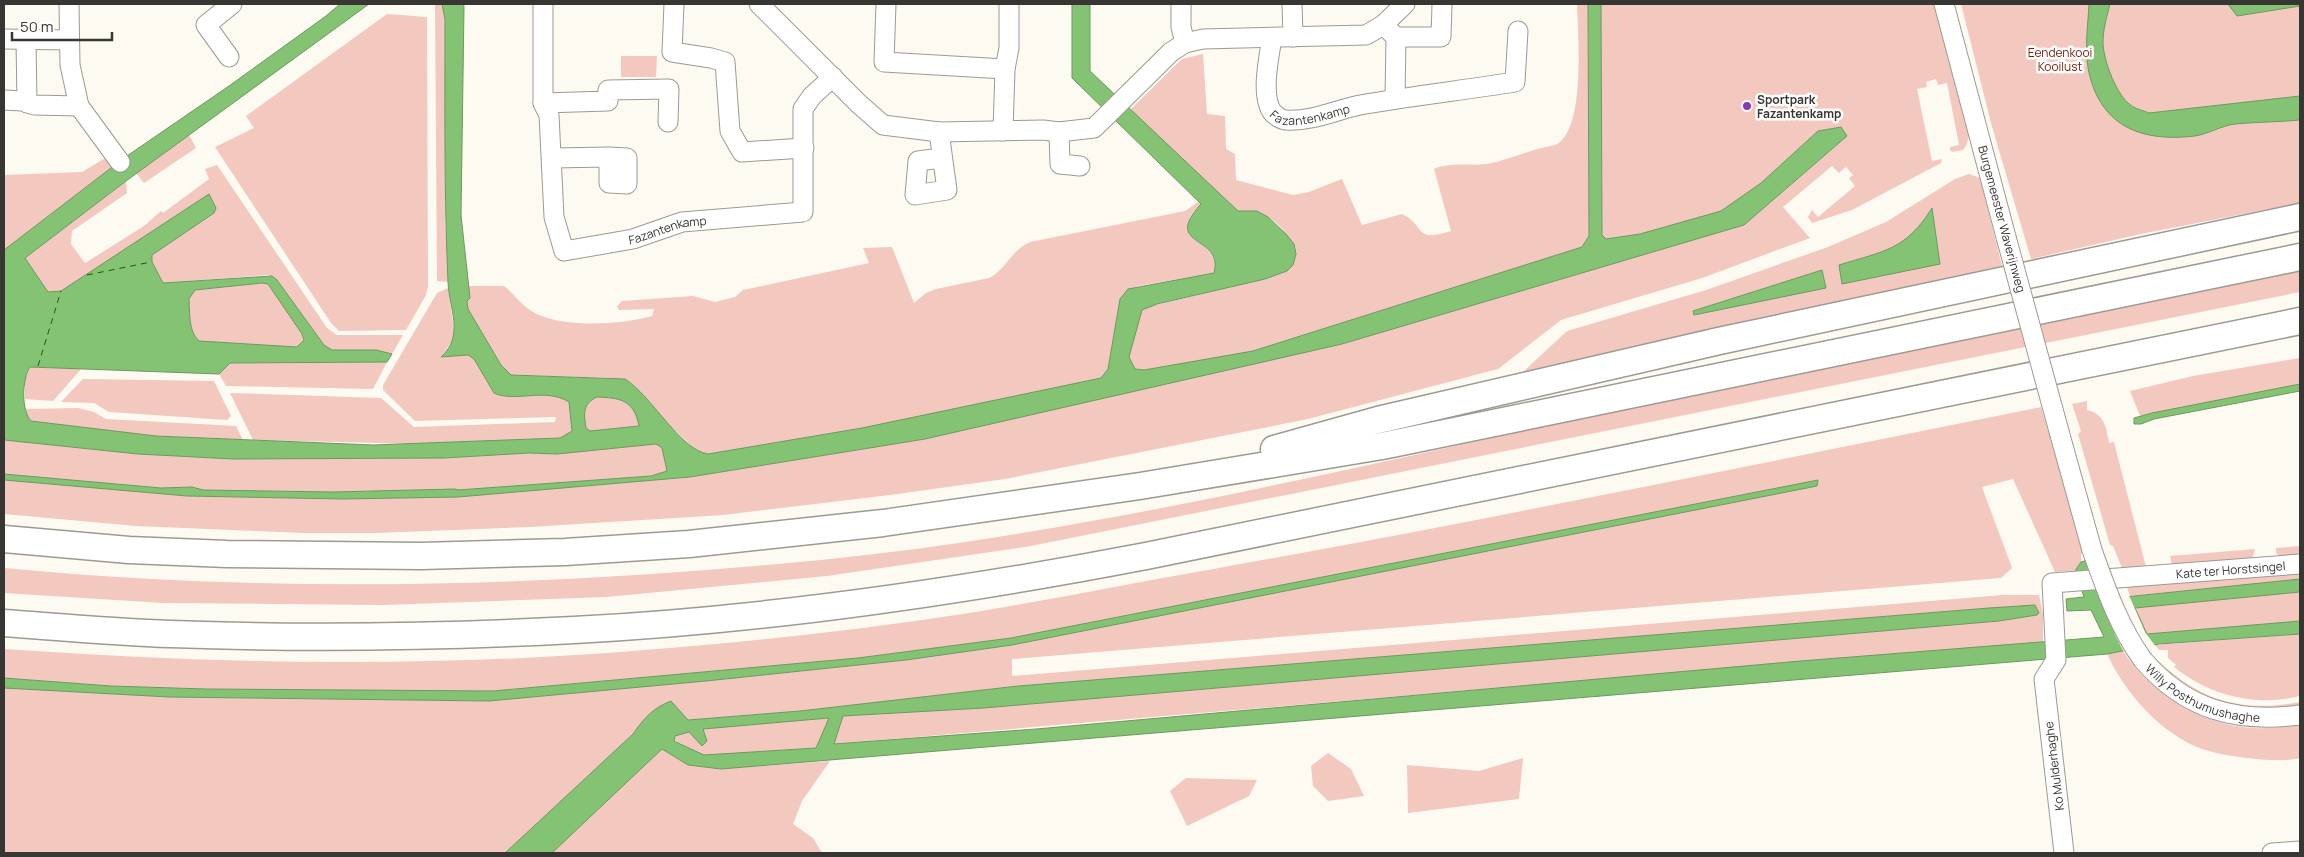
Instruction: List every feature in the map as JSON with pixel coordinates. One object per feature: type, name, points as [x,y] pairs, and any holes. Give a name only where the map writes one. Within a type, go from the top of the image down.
[{"type":"highway","points":[[1140,486],[1378,420],[1571,375],[1961,288],[2300,217]]},
{"type":"highway","points":[[4,540],[129,550],[322,556],[565,552],[776,536],[931,517],[1140,486],[1382,446],[2300,257]]},
{"type":"highway","points":[[4,623],[169,634],[452,635],[577,630],[672,623],[863,602],[1050,574],[1146,556],[2299,321]]},
{"type":"street","points":[[69,4],[70,65],[79,106],[120,162]]},
{"type":"street","points":[[229,57],[206,25],[232,4]]},
{"type":"street","name":"Fazantenkamp","points":[[543,4],[543,103],[549,115],[554,217],[564,251],[633,239],[682,222],[803,212],[803,109],[812,96],[833,77]]},
{"type":"street","points":[[674,4],[672,52],[712,58],[725,62],[730,131],[742,152],[804,148]]},
{"type":"street","points":[[759,4],[883,125],[939,132],[1059,132],[1094,128],[1171,52],[1185,43],[1203,40],[1366,35],[1390,31],[1441,37],[1442,4]]},
{"type":"street","points":[[886,4],[884,62],[1005,69]]},
{"type":"street","points":[[1003,131],[1005,69],[1009,48],[1009,4]]},
{"type":"street","points":[[1181,4],[1181,27],[1185,43]]},
{"type":"street","points":[[1292,4],[1293,37]]},
{"type":"street","points":[[1395,99],[1390,31],[1405,4]]},
{"type":"street","name":"Burgemeester Waverijnweg","points":[[1944,4],[2060,435]]},
{"type":"street","name":"Fazantenkamp","points":[[1272,38],[1266,76],[1269,106],[1274,114],[1284,120],[1311,118],[1340,109],[1395,99],[1515,82],[1518,31]]},
{"type":"street","points":[[4,39],[69,40]]},
{"type":"street","points":[[26,40],[27,103]]},
{"type":"street","points":[[543,103],[608,101],[608,90],[669,89],[668,122]]},
{"type":"street","points":[[4,100],[34,105],[79,106]]},
{"type":"street","points":[[939,132],[941,158]]},
{"type":"street","points":[[1059,132],[1060,164],[1080,166]]},
{"type":"street","points":[[552,158],[610,157]]},
{"type":"street","name":"Willy Posthumushaghe","points":[[2060,435],[2092,550],[2113,607],[2130,641],[2143,660],[2158,677],[2178,693],[2199,704],[2232,715],[2254,718],[2300,715]]},
{"type":"street","name":"Kate ter Horstsingel","points":[[2044,679],[2056,660],[2052,583],[2300,564]]},
{"type":"street","name":"Ko Mulderhaghe","points":[[2044,679],[2064,853]]},
{"type":"street","points":[[2272,853],[2300,851]]},
{"type":"green space","points":[[435,4],[442,4],[445,19],[445,214],[448,282],[437,281]]},
{"type":"green space","points":[[1577,4],[1588,4],[1589,236],[1582,247],[1253,351],[1144,370],[1134,369],[1129,357],[1142,310],[1147,307],[1265,279],[1287,271],[1296,255],[1287,235],[1277,223],[1258,212],[1238,211],[1130,110],[1182,59],[1203,54],[1207,114],[1225,116],[1226,149],[1235,154],[1236,180],[1293,195],[1309,192],[1342,179],[1362,225],[1402,214],[1415,223],[1421,232],[1430,235],[1439,234],[1451,231],[1434,169],[1454,165],[1487,164],[1501,161],[1557,144],[1568,131],[1577,97],[1579,56]]},
{"type":"green space","points":[[1601,4],[1934,4],[1970,133],[1966,146],[1963,150],[1952,152],[1950,150],[1950,147],[1959,145],[1947,83],[1938,85],[1936,79],[1926,82],[1927,87],[1917,89],[1932,161],[1942,159],[1941,163],[1852,210],[1812,223],[1808,217],[1812,210],[1818,217],[1855,186],[1849,178],[1853,175],[1846,167],[1839,173],[1832,166],[1783,207],[1810,238],[1702,278],[1561,320],[1498,369],[1308,419],[1005,479],[723,515],[530,527],[376,533],[304,533],[136,526],[4,514],[4,480],[187,496],[342,499],[458,497],[690,477],[925,439],[1342,344],[1744,225],[1847,136],[1832,129],[1818,131],[1761,183],[1722,211],[1640,234],[1606,239],[1602,235]]},
{"type":"green space","name":"Eendenkooi Kooilust","points":[[1961,4],[2300,4],[2300,96],[2149,113],[2131,105],[2139,133],[2177,137],[2197,136],[2234,124],[2300,120],[2300,203],[2141,234],[2031,259],[1991,123]]},
{"type":"green space","points":[[387,14],[427,17],[428,286],[426,295],[406,330],[339,331],[331,323],[215,147],[254,128],[246,116]]},
{"type":"green space","points":[[621,56],[657,56],[656,77],[621,77]]},
{"type":"green space","points":[[189,135],[196,148],[144,183],[136,173]]},
{"type":"green space","points":[[107,157],[115,165],[4,250],[4,175],[82,172]]},
{"type":"green space","points":[[217,165],[327,328],[337,335],[403,335],[392,354],[376,350],[332,350],[324,345],[277,280],[268,275],[163,283],[151,262],[152,255],[214,213],[87,275],[61,291],[48,292],[25,258],[126,181],[127,193],[72,231],[71,244],[85,263],[144,226],[161,211],[163,213],[209,179],[205,169]]},
{"type":"green space","points":[[1969,174],[1980,178],[2002,266],[1523,372],[1567,331],[1706,290],[1828,247],[1886,222],[1955,179]],"holes":[[[1932,209],[1940,264],[1886,250],[1910,238]],[[1822,270],[1826,288],[1694,315],[1693,311]]]},
{"type":"green space","points":[[1198,202],[1201,204],[1191,215],[1189,221],[1189,235],[1204,246],[1212,255],[1215,266],[1214,273],[1138,286],[1120,299],[1108,369],[1101,378],[862,428],[708,454],[699,453],[667,423],[633,384],[612,378],[511,375],[501,365],[468,309],[467,300],[470,298],[468,286],[504,286],[527,308],[542,316],[572,323],[624,322],[652,316],[654,309],[619,310],[617,306],[622,301],[693,296],[715,302],[735,297],[743,290],[869,263],[863,248],[892,247],[914,303],[926,293],[936,289],[989,278],[1000,270],[1018,250],[1030,242],[1185,211]]},
{"type":"green space","points":[[2300,271],[2300,292],[1031,546],[827,576],[606,597],[384,605],[163,603],[4,593],[4,568],[208,582],[412,584],[617,576],[821,560],[911,550],[1000,537],[1179,505],[1820,368]]},
{"type":"green space","points":[[268,284],[302,334],[304,340],[297,347],[199,341],[195,337],[190,322],[189,299],[195,290]]},
{"type":"green space","points":[[448,288],[455,336],[442,356],[468,355],[474,359],[494,393],[502,396],[540,395],[560,398],[569,402],[572,431],[561,438],[418,444],[253,440],[230,393],[381,398],[414,427],[555,422],[556,417],[415,421],[383,390],[383,385],[437,293]]},
{"type":"green space","points":[[2300,358],[2300,384],[2140,416],[2130,391],[2193,376]]},
{"type":"green space","points":[[387,362],[373,389],[226,386],[219,374],[230,363]]},
{"type":"green space","points":[[30,367],[82,368],[53,401],[25,399],[25,380]]},
{"type":"green space","points":[[83,379],[214,381],[231,416],[227,420],[109,412],[94,403],[61,402]]},
{"type":"green space","points":[[597,397],[619,399],[630,405],[637,417],[639,426],[590,431],[586,428],[585,410],[586,406]]},
{"type":"green space","points":[[2087,401],[2087,410],[2101,418],[2109,443],[2114,442],[2146,567],[2122,568],[2113,546],[2110,545],[2078,434],[2081,431],[2072,404]]},
{"type":"green space","points":[[2041,407],[2084,551],[2081,554],[2082,570],[2055,572],[2013,479],[1982,487],[2012,568],[2001,578],[1012,659],[1012,676],[2003,595],[2039,595],[2043,614],[2043,642],[833,744],[843,716],[984,708],[1999,621],[2037,615],[2035,605],[1989,608],[1018,686],[800,711],[687,720],[671,701],[649,714],[633,734],[505,853],[4,853],[4,688],[169,697],[489,701],[906,660],[1012,645],[1817,486],[1818,480],[1011,638],[858,658],[493,691],[206,689],[111,686],[4,678],[4,649],[244,661],[404,662],[565,656],[804,635],[994,609],[1312,551],[1624,491]]},
{"type":"green space","points":[[78,408],[94,412],[106,419],[236,426],[243,440],[156,436],[31,421],[26,416],[25,409]]},
{"type":"green space","points":[[4,440],[138,454],[233,459],[444,458],[529,453],[557,454],[656,444],[662,448],[668,471],[651,476],[458,490],[333,492],[203,490],[192,487],[161,488],[4,474]]},
{"type":"green space","points":[[2300,546],[2300,555],[2280,557],[2276,553],[2276,548]]},
{"type":"green space","points":[[2255,549],[2252,559],[2172,565],[2170,556]]},
{"type":"green space","points":[[2300,570],[2300,579],[2130,596],[2127,587],[2163,582]]},
{"type":"green space","points":[[2300,592],[2300,621],[2147,634],[2135,607]]},
{"type":"green space","points":[[2300,634],[2300,696],[2283,699],[2250,699],[2218,692],[2188,677],[2174,667],[2176,665],[2168,658],[2168,650],[2159,650],[2155,645]]},
{"type":"green space","points":[[2123,651],[2134,666],[2163,693],[2197,714],[2235,726],[2254,728],[2272,728],[2300,724],[2300,758],[2274,760],[2224,755],[2202,749],[2172,733],[2159,723],[2134,697],[2107,654]]},
{"type":"green space","points":[[2156,659],[2189,685],[2222,700],[2259,706],[2300,702],[2300,707],[2288,710],[2226,706],[2182,686],[2153,660]]},
{"type":"green space","points":[[829,718],[816,748],[704,755],[674,740],[675,736],[683,732],[702,729]]},
{"type":"green space","points":[[662,748],[688,765],[721,769],[830,761],[802,801],[793,824],[813,838],[822,853],[552,853]]},
{"type":"green space","points":[[1328,753],[1351,769],[1364,796],[1328,801],[1313,786],[1311,766]]},
{"type":"green space","points":[[1523,758],[1519,799],[1408,813],[1407,765],[1479,771]]},
{"type":"green space","points":[[1186,778],[1257,780],[1249,796],[1187,826],[1170,791]]},
{"type":"shaded area","points":[[340,4],[369,4],[126,181],[25,258],[48,292],[61,291],[209,194],[216,208],[214,213],[152,255],[152,262],[163,283],[272,276],[277,280],[324,345],[332,350],[376,350],[392,354],[387,362],[230,363],[219,374],[30,367],[25,379],[24,402],[31,421],[156,436],[373,445],[560,438],[572,431],[569,402],[560,398],[540,395],[502,396],[494,393],[474,359],[468,355],[441,357],[448,349],[454,331],[448,282],[445,19],[442,4],[463,4],[464,6],[461,215],[470,298],[467,301],[468,309],[501,365],[511,375],[625,379],[645,397],[687,443],[697,450],[708,454],[862,428],[1101,378],[1108,369],[1120,299],[1128,289],[1214,273],[1215,261],[1211,252],[1190,235],[1188,228],[1190,218],[1201,204],[1072,78],[1072,4],[1090,4],[1090,71],[1238,211],[1257,211],[1268,217],[1294,244],[1296,254],[1293,265],[1287,271],[1265,279],[1157,304],[1142,310],[1129,357],[1135,369],[1144,370],[1253,351],[1582,247],[1589,236],[1588,4],[1601,4],[1602,235],[1606,239],[1640,234],[1721,211],[1761,183],[1818,131],[1841,127],[1847,136],[1744,225],[1342,344],[925,439],[690,477],[458,497],[342,499],[187,496],[4,480],[4,474],[161,488],[192,487],[203,490],[333,492],[458,490],[651,476],[667,471],[662,448],[656,444],[557,454],[529,453],[444,458],[233,459],[138,454],[4,440],[4,250],[124,158],[326,16]],"holes":[[[268,284],[302,334],[304,340],[297,347],[199,341],[195,337],[190,322],[189,299],[195,290]],[[597,397],[619,399],[629,405],[637,417],[639,426],[590,431],[586,428],[585,410],[586,406]]]},
{"type":"shaded area","points":[[2089,4],[2110,4],[2103,37],[2105,57],[2119,91],[2123,98],[2132,106],[2149,113],[2300,96],[2300,120],[2235,124],[2200,135],[2176,137],[2142,133],[2127,127],[2115,119],[2104,107],[2095,92],[2089,73],[2087,47]]},
{"type":"shaded area","points":[[2228,4],[2300,4],[2300,6],[2237,16]]},
{"type":"shaded area","points":[[1932,208],[1940,264],[1842,284],[1839,265],[1881,252],[1903,241],[1913,233]]},
{"type":"shaded area","points":[[1822,270],[1826,288],[1694,315],[1693,311]]},
{"type":"shaded area","points":[[2300,384],[2300,391],[2134,424],[2134,418],[2152,413]]},
{"type":"shaded area","points":[[1818,480],[1817,486],[1012,645],[906,660],[489,701],[169,697],[4,688],[4,678],[111,686],[206,689],[493,691],[858,658],[1011,638]]},
{"type":"shaded area","points":[[2091,561],[2105,599],[2300,579],[2300,592],[2135,608],[2147,634],[2300,621],[2300,634],[2159,644],[2107,654],[721,769],[688,765],[662,749],[552,853],[505,853],[633,734],[649,714],[671,701],[688,720],[800,711],[1018,686],[1989,608],[2035,605],[2039,613],[2037,615],[1999,621],[984,708],[843,716],[834,744],[1036,729],[1801,661],[2104,637],[2091,610],[2067,611],[2066,599],[2084,597],[2075,571],[2081,562]],"holes":[[[829,718],[816,748],[704,755],[674,741],[675,736],[689,732],[702,746],[707,741],[703,729]]]},
{"type":"pier","points":[[2087,559],[2106,596],[2128,593],[2145,632],[2156,647],[2125,654],[2115,635]]},
{"type":"ferry route","points":[[87,275],[151,262]]},
{"type":"ferry route","points":[[38,366],[61,291]]},
{"type":"place","name":"Sportpark Fazantenkamp","points":[[1747,106]]}]
